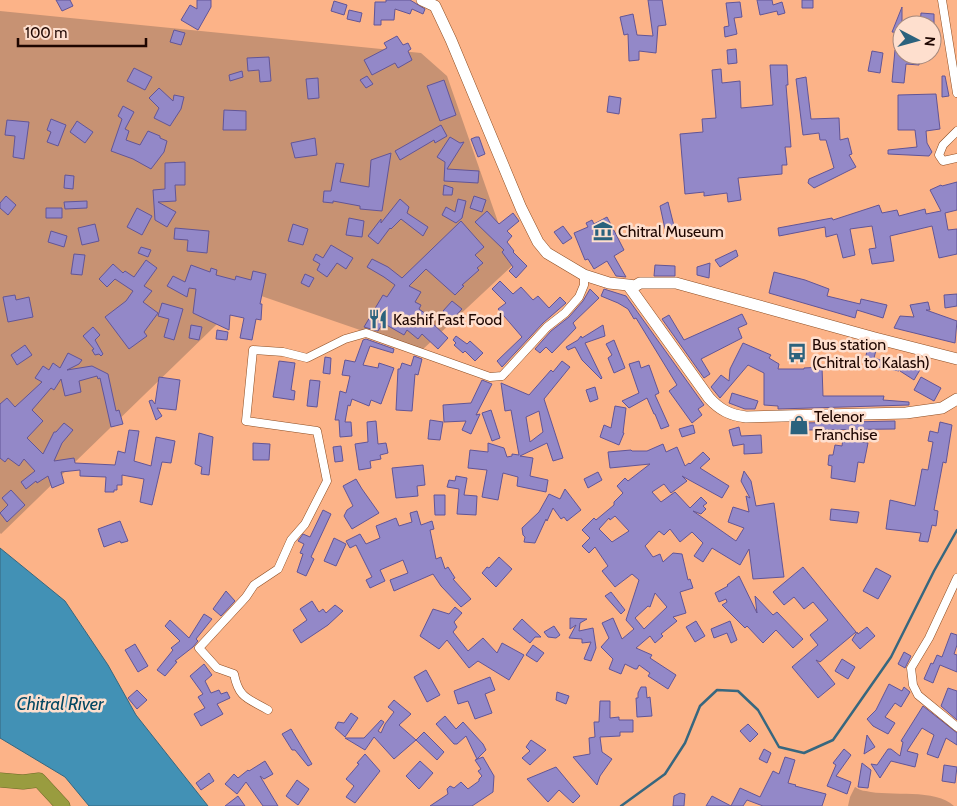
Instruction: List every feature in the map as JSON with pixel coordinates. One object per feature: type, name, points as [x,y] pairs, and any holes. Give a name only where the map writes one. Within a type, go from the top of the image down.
[{"type":"highway","points":[[0,780],[23,782],[39,780],[63,806]]},
{"type":"street","points":[[422,0],[435,6],[521,208],[538,242],[547,252],[584,275],[609,283],[635,286],[648,282],[676,282],[957,359]]},
{"type":"street","points":[[942,0],[957,93]]},
{"type":"street","points":[[957,131],[943,145],[939,155],[942,161],[957,158]]},
{"type":"street","points":[[268,710],[241,694],[234,674],[217,668],[199,648],[246,597],[254,585],[278,569],[291,540],[305,524],[327,482],[317,431],[246,421],[254,350],[283,352],[307,358],[345,339],[366,333],[490,377],[502,376],[547,327],[565,313],[579,297],[584,285],[584,275]]},
{"type":"street","points":[[628,285],[709,398],[724,412],[735,416],[780,417],[814,414],[906,413],[942,408],[957,398]]},
{"type":"street","points":[[957,578],[929,638],[911,668],[913,685],[918,695],[957,727]]},
{"type":"shaded area","points":[[0,11],[421,53],[447,76],[513,265],[421,351],[250,292],[1,534]]},
{"type":"shaded area","points":[[855,787],[863,791],[876,793],[936,797],[946,800],[954,806],[848,806]]},
{"type":"water","name":"Chitral River","points":[[0,548],[65,601],[108,665],[136,715],[208,806],[89,806],[65,777],[0,738]]},
{"type":"building","points":[[56,0],[70,0],[73,6],[62,11]]},
{"type":"building","points":[[197,0],[211,0],[211,7],[198,30],[181,20],[190,5],[197,9]]},
{"type":"building","points":[[386,0],[410,0],[425,9],[423,14],[412,9],[410,14],[395,9],[394,20],[381,20],[381,25],[374,25],[375,2],[386,2]]},
{"type":"building","points":[[648,0],[662,0],[666,25],[658,26],[656,53],[639,51],[639,60],[629,61],[628,34],[624,35],[620,17],[633,14],[637,35],[653,36]]},
{"type":"building","points":[[757,0],[772,0],[773,5],[782,2],[785,13],[778,15],[777,11],[760,15]]},
{"type":"building","points":[[802,0],[813,0],[813,8],[802,8]]},
{"type":"building","points":[[334,1],[347,5],[344,15],[331,11]]},
{"type":"building","points":[[740,2],[742,17],[734,18],[737,34],[725,37],[724,27],[729,26],[726,3]]},
{"type":"building","points":[[349,10],[362,13],[360,22],[347,19]]},
{"type":"building","points":[[921,13],[934,14],[934,15],[921,15]]},
{"type":"building","points":[[174,30],[185,33],[181,45],[170,42]]},
{"type":"building","points":[[397,36],[403,45],[408,43],[411,49],[408,51],[412,60],[398,68],[395,63],[372,75],[364,60],[387,48],[384,43]]},
{"type":"building","points":[[736,49],[737,63],[728,64],[727,50]]},
{"type":"building","points":[[872,51],[883,53],[880,73],[868,71]]},
{"type":"building","points":[[269,57],[271,81],[260,82],[259,70],[248,71],[247,58]]},
{"type":"building","points":[[770,65],[787,65],[788,85],[786,85],[791,147],[785,147],[787,165],[782,165],[782,174],[738,178],[741,200],[728,202],[727,193],[704,196],[704,192],[685,194],[680,134],[703,132],[702,119],[716,118],[712,70],[721,69],[722,83],[740,81],[741,108],[773,105]]},
{"type":"building","points":[[894,65],[906,65],[904,83],[892,82]]},
{"type":"building","points":[[134,68],[152,77],[145,90],[127,81]]},
{"type":"building","points":[[242,71],[243,77],[230,81],[229,75]]},
{"type":"building","points":[[367,76],[373,84],[366,88],[360,80]]},
{"type":"building","points":[[942,76],[945,76],[949,96],[942,97]]},
{"type":"building","points":[[806,77],[811,119],[839,118],[840,140],[848,138],[852,154],[849,155],[856,167],[814,188],[808,183],[809,179],[834,168],[826,140],[820,140],[819,133],[803,135],[796,79]]},
{"type":"building","points":[[318,78],[319,98],[308,99],[306,79]]},
{"type":"building","points":[[444,80],[456,115],[440,121],[427,86]]},
{"type":"building","points":[[159,88],[173,101],[174,95],[184,97],[181,109],[170,126],[154,118],[159,108],[149,98]]},
{"type":"building","points":[[936,94],[940,129],[926,131],[927,143],[932,152],[929,156],[888,154],[888,150],[917,147],[915,130],[898,130],[898,95]]},
{"type":"building","points":[[609,96],[621,98],[619,114],[607,112]]},
{"type":"building","points":[[123,106],[134,112],[125,129],[129,131],[126,140],[140,145],[148,131],[167,141],[164,152],[151,169],[133,159],[111,151],[122,119],[118,116]]},
{"type":"building","points":[[224,110],[246,111],[246,130],[223,130]]},
{"type":"building","points":[[51,119],[66,125],[58,146],[47,142],[51,132],[47,130]]},
{"type":"building","points":[[7,120],[29,122],[24,159],[13,157],[15,136],[5,135]]},
{"type":"building","points":[[77,121],[93,132],[85,143],[70,132]]},
{"type":"building","points":[[441,125],[447,136],[435,143],[434,140],[400,160],[395,151]]},
{"type":"building","points":[[450,137],[460,143],[464,142],[447,169],[479,171],[478,183],[444,181],[445,162],[437,157]]},
{"type":"building","points":[[479,137],[485,154],[478,157],[471,139]]},
{"type":"building","points":[[315,138],[317,155],[295,158],[291,143]]},
{"type":"building","points":[[391,153],[382,211],[360,209],[360,206],[333,201],[333,203],[323,202],[324,191],[331,191],[336,163],[344,164],[340,182],[369,187],[371,160]]},
{"type":"building","points":[[185,162],[185,185],[175,185],[176,201],[158,202],[176,212],[167,227],[155,220],[153,190],[165,189],[165,163]]},
{"type":"building","points":[[65,175],[74,176],[73,189],[64,188]]},
{"type":"building","points":[[957,182],[957,210],[945,213],[948,230],[957,229],[957,254],[939,258],[932,226],[890,236],[894,261],[872,264],[869,249],[876,248],[872,226],[850,229],[855,255],[843,258],[837,234],[826,237],[825,227],[779,236],[778,228],[832,218],[833,220],[879,205],[882,213],[897,210],[899,216],[925,209],[926,214],[941,211],[930,190],[941,185]]},
{"type":"building","points":[[444,185],[453,188],[452,195],[443,195]]},
{"type":"building","points":[[6,196],[16,205],[8,215],[0,208],[0,203]]},
{"type":"building","points":[[474,196],[486,200],[482,212],[470,208]]},
{"type":"building","points":[[400,199],[409,207],[407,213],[428,227],[423,236],[401,219],[390,228],[378,244],[368,236]]},
{"type":"building","points":[[458,199],[466,201],[462,218],[456,223],[442,215],[446,207],[455,212]]},
{"type":"building","points":[[87,201],[87,208],[65,209],[64,202]]},
{"type":"building","points":[[668,202],[674,226],[665,229],[660,206]]},
{"type":"building","points":[[46,208],[62,208],[62,218],[46,218]]},
{"type":"building","points":[[137,208],[152,216],[142,235],[127,227]]},
{"type":"building","points":[[487,211],[499,224],[513,213],[519,221],[507,231],[512,236],[507,242],[513,252],[527,266],[516,278],[509,271],[513,267],[502,252],[504,250],[475,222]]},
{"type":"building","points":[[607,217],[624,250],[614,256],[626,277],[616,276],[607,261],[594,269],[588,259],[585,260],[574,233],[588,227],[586,223],[592,220],[594,224]]},
{"type":"building","points":[[349,218],[364,221],[362,237],[346,235]]},
{"type":"building","points":[[461,221],[484,247],[475,255],[483,263],[477,268],[479,270],[462,285],[464,286],[455,295],[426,269],[409,286],[421,292],[415,302],[421,305],[419,309],[433,319],[431,322],[448,338],[438,349],[422,334],[418,339],[407,330],[404,335],[383,323],[378,331],[364,327],[383,295],[387,297],[395,285],[367,267],[372,259],[388,267],[402,278]]},
{"type":"building","points":[[95,224],[99,241],[82,245],[78,228]]},
{"type":"building","points":[[293,224],[308,229],[303,245],[288,241]]},
{"type":"building","points":[[563,226],[572,238],[563,244],[554,232]]},
{"type":"building","points":[[175,228],[209,231],[207,253],[187,251],[188,240],[174,239]]},
{"type":"building","points":[[51,231],[67,236],[64,247],[48,242]]},
{"type":"building","points":[[331,245],[353,258],[346,269],[337,263],[327,277],[317,270],[320,264],[313,260],[316,254],[323,258]]},
{"type":"building","points":[[141,247],[151,250],[148,257],[138,253]]},
{"type":"building","points":[[736,250],[738,256],[720,267],[715,260]]},
{"type":"building","points":[[74,254],[85,255],[82,275],[71,274]]},
{"type":"building","points":[[146,260],[157,268],[144,286],[152,291],[143,302],[158,313],[144,332],[147,336],[129,349],[105,317],[126,301],[133,291],[115,279],[107,287],[99,279],[113,264],[123,273],[125,271],[134,277]]},
{"type":"building","points":[[710,263],[709,278],[697,275],[697,267]]},
{"type":"building","points":[[191,265],[210,272],[211,268],[217,270],[216,275],[235,280],[236,276],[251,280],[253,271],[266,274],[260,304],[262,304],[261,320],[256,319],[252,340],[240,338],[244,318],[230,315],[229,330],[193,313],[196,289],[189,288],[187,297],[167,286],[173,276],[185,282]]},
{"type":"building","points":[[655,265],[675,266],[675,276],[654,276]]},
{"type":"building","points":[[774,272],[805,280],[829,289],[827,296],[860,304],[861,299],[887,305],[883,318],[857,310],[855,318],[769,293]]},
{"type":"building","points":[[305,274],[314,278],[309,287],[301,283]]},
{"type":"building","points":[[500,281],[513,294],[521,287],[533,300],[538,296],[549,308],[560,297],[566,303],[543,323],[502,367],[497,361],[522,337],[498,309],[506,303],[492,289]]},
{"type":"building","points":[[590,289],[599,298],[573,323],[576,328],[552,353],[546,347],[540,353],[535,349],[551,331],[569,317],[583,301]]},
{"type":"building","points":[[604,289],[626,296],[704,405],[698,409],[702,415],[692,423],[669,391],[677,385],[636,318],[634,319],[628,309],[601,296]]},
{"type":"building","points":[[957,294],[957,306],[945,308],[944,295]]},
{"type":"building","points":[[15,295],[16,300],[29,297],[33,317],[8,322],[3,297]]},
{"type":"building","points":[[452,301],[462,309],[452,320],[443,311]]},
{"type":"building","points":[[928,302],[930,310],[926,310],[957,321],[955,343],[894,328],[900,316],[914,317],[910,305]]},
{"type":"building","points":[[162,303],[183,309],[174,340],[164,337],[169,319],[158,316]]},
{"type":"building","points":[[742,314],[747,324],[738,328],[742,338],[701,359],[710,374],[704,378],[662,319],[669,315],[684,340]]},
{"type":"building","points":[[191,325],[202,327],[199,340],[189,338]]},
{"type":"building","points":[[603,325],[605,336],[585,343],[601,379],[582,360],[575,347],[568,350],[566,347],[581,336],[582,338]]},
{"type":"building","points":[[93,327],[100,335],[95,340],[103,354],[101,356],[99,354],[95,355],[92,350],[94,349],[83,336]]},
{"type":"building","points":[[217,330],[228,332],[227,340],[216,339]]},
{"type":"building","points":[[456,336],[467,344],[470,341],[483,353],[475,361],[465,351],[463,353],[454,345],[456,343],[453,340]]},
{"type":"building","points":[[366,339],[394,349],[393,353],[370,346],[363,365],[378,368],[379,363],[394,368],[381,404],[371,400],[369,406],[352,399],[350,406],[348,405],[345,422],[351,422],[352,436],[340,437],[339,420],[335,420],[340,391],[346,393],[350,376],[342,375],[345,360],[355,362],[363,340]]},
{"type":"building","points":[[614,340],[625,368],[614,373],[608,358],[612,355],[606,344]]},
{"type":"building","points":[[743,343],[771,355],[769,358],[779,364],[778,369],[822,367],[823,396],[884,396],[883,400],[909,402],[909,405],[778,409],[778,406],[764,405],[764,373],[748,365],[720,398],[711,387],[721,375],[729,381],[730,369]]},
{"type":"building","points":[[25,345],[32,355],[17,365],[11,355]]},
{"type":"building","points":[[868,347],[876,350],[874,358],[900,366],[899,371],[864,364]]},
{"type":"building","points":[[68,353],[82,360],[79,364],[67,370],[92,366],[108,374],[116,411],[119,410],[123,424],[111,427],[100,378],[98,379],[97,376],[79,381],[81,392],[65,396],[61,379],[54,390],[51,388],[32,410],[43,421],[27,438],[43,454],[54,432],[64,423],[73,430],[62,443],[54,461],[74,458],[75,463],[115,465],[118,451],[125,453],[129,430],[139,431],[134,461],[151,466],[156,437],[175,441],[171,463],[162,462],[152,505],[140,502],[144,479],[122,475],[122,485],[117,485],[117,490],[105,492],[106,477],[80,476],[80,470],[61,472],[64,483],[52,488],[48,476],[37,483],[36,481],[26,489],[21,482],[35,471],[24,459],[19,466],[8,458],[5,462],[0,458],[0,404],[7,398],[15,407],[42,382],[35,378],[43,366],[49,370],[53,363],[60,368]]},
{"type":"building","points":[[414,356],[422,359],[418,375],[415,374],[412,411],[396,410],[398,369],[400,369],[402,363],[411,366]]},
{"type":"building","points":[[325,357],[331,358],[330,374],[323,373]]},
{"type":"building","points":[[906,360],[921,368],[914,380],[900,371]]},
{"type":"building","points":[[279,361],[295,363],[291,390],[295,391],[294,400],[273,397]]},
{"type":"building","points":[[562,361],[570,367],[544,399],[563,458],[553,461],[547,443],[520,456],[533,458],[530,476],[548,480],[546,492],[517,486],[518,477],[503,473],[498,500],[482,497],[487,470],[468,468],[470,450],[488,452],[488,443],[504,448],[507,457],[512,456],[512,454],[519,455],[511,410],[505,411],[501,383],[529,395],[551,370],[553,372]],"holes":[[[539,411],[543,432],[530,442],[526,417]]]},
{"type":"building","points":[[639,361],[641,368],[649,365],[659,393],[655,395],[669,426],[661,429],[647,398],[629,408],[622,401],[639,393],[629,364]]},
{"type":"building","points":[[159,377],[180,380],[176,410],[157,408],[162,416],[156,420],[149,401],[152,400],[155,404]]},
{"type":"building","points":[[921,377],[941,388],[934,401],[914,390]]},
{"type":"building","points":[[310,380],[320,381],[317,407],[307,406]]},
{"type":"building","points":[[482,380],[492,384],[476,415],[480,414],[471,434],[462,430],[466,421],[444,422],[443,405],[471,403]]},
{"type":"building","points":[[595,387],[598,399],[590,402],[586,390]]},
{"type":"building","points":[[732,393],[758,401],[755,409],[745,409],[729,403]]},
{"type":"building","points":[[615,406],[626,408],[624,433],[619,445],[600,437],[604,425],[611,428]]},
{"type":"building","points":[[491,410],[500,438],[492,441],[482,413]]},
{"type":"building","points":[[430,420],[443,422],[440,440],[428,439]]},
{"type":"building","points":[[376,421],[378,444],[386,443],[388,453],[380,455],[381,459],[370,461],[371,468],[359,470],[355,444],[368,442],[367,422]]},
{"type":"building","points":[[895,421],[895,429],[803,430],[804,423]]},
{"type":"building","points":[[940,422],[952,425],[946,463],[943,462],[934,510],[938,511],[936,526],[932,525],[928,542],[919,541],[921,533],[886,529],[890,500],[915,506],[922,469],[928,470],[933,442],[928,441],[930,431],[938,433]]},
{"type":"building","points":[[693,425],[695,433],[682,437],[679,429]]},
{"type":"building","points":[[739,427],[741,436],[761,435],[762,453],[744,454],[744,444],[733,446],[729,430]]},
{"type":"building","points":[[199,433],[213,437],[209,475],[201,474],[202,467],[195,464]]},
{"type":"building","points":[[843,439],[868,443],[864,463],[858,462],[855,482],[831,478],[832,466],[828,465],[829,455],[833,455],[835,445],[842,446]]},
{"type":"building","points":[[253,443],[270,444],[269,460],[253,460]]},
{"type":"building","points":[[663,444],[666,452],[677,447],[685,466],[703,452],[710,459],[700,468],[729,486],[722,498],[682,476],[687,481],[671,493],[664,484],[652,492],[661,502],[675,492],[690,508],[701,497],[707,503],[703,506],[706,509],[701,514],[693,511],[736,541],[744,528],[728,522],[733,507],[749,512],[746,496],[750,498],[741,481],[744,471],[751,481],[756,506],[774,503],[784,577],[753,579],[749,549],[740,565],[712,548],[703,562],[694,556],[703,543],[692,532],[680,542],[670,529],[664,535],[659,531],[645,546],[653,557],[660,554],[663,562],[673,553],[682,554],[688,580],[690,579],[693,588],[680,592],[686,613],[673,617],[677,621],[661,634],[663,636],[655,643],[650,636],[636,648],[652,655],[650,658],[676,675],[668,689],[648,676],[650,673],[639,665],[635,669],[625,664],[621,674],[609,669],[613,659],[601,647],[609,638],[602,623],[613,618],[622,639],[634,629],[626,620],[639,580],[632,574],[615,587],[602,571],[608,566],[595,547],[589,553],[582,546],[590,538],[582,530],[594,518],[596,520],[614,505],[614,502],[623,493],[617,486],[625,478],[628,481],[650,464],[610,468],[608,452],[647,451]],"holes":[[[615,516],[629,531],[612,542],[599,529],[609,518],[610,520]],[[655,593],[667,607],[644,629],[635,618],[648,606],[650,607]]]},
{"type":"building","points":[[341,446],[343,461],[335,462],[333,447]]},
{"type":"building","points":[[423,465],[425,485],[417,486],[418,496],[396,498],[392,468]]},
{"type":"building","points":[[598,472],[602,480],[588,488],[584,479]]},
{"type":"building","points":[[456,476],[467,478],[464,495],[477,496],[476,515],[457,514],[459,489],[447,487],[449,480],[455,481]]},
{"type":"building","points":[[356,479],[379,513],[352,529],[344,516],[347,510],[353,506],[343,486]]},
{"type":"building","points":[[565,489],[581,510],[567,521],[564,517],[561,519],[553,508],[535,543],[524,542],[525,537],[522,528],[539,512],[549,494],[560,499]]},
{"type":"building","points":[[11,490],[25,505],[7,522],[0,513],[8,505],[2,498]]},
{"type":"building","points":[[434,495],[445,495],[445,515],[435,515]]},
{"type":"building","points":[[831,509],[859,512],[857,523],[830,520]]},
{"type":"building","points":[[323,510],[331,514],[311,557],[314,559],[306,576],[297,572],[303,554],[300,553],[304,544],[298,541],[303,534],[310,537]]},
{"type":"building","points":[[417,511],[421,525],[432,521],[434,529],[430,530],[436,559],[441,557],[445,569],[448,567],[455,578],[453,579],[471,599],[461,607],[441,586],[433,574],[394,591],[390,580],[408,573],[403,560],[380,570],[385,581],[370,588],[366,580],[372,577],[356,545],[350,548],[346,541],[360,534],[366,544],[380,538],[376,526],[396,518],[399,526],[412,522],[410,513]]},
{"type":"building","points":[[120,521],[128,541],[121,543],[120,541],[104,547],[98,529]]},
{"type":"building","points":[[334,538],[346,544],[336,566],[324,561]]},
{"type":"building","points":[[499,557],[512,569],[496,587],[482,573]]},
{"type":"building","points":[[803,567],[856,632],[820,662],[816,660],[835,684],[818,698],[792,667],[818,645],[810,635],[828,620],[813,602],[804,609],[794,597],[784,605],[773,592]]},
{"type":"building","points":[[876,568],[891,576],[878,599],[863,591]]},
{"type":"building","points":[[739,576],[757,613],[755,596],[773,615],[777,612],[803,639],[793,648],[776,630],[763,643],[747,626],[745,628],[722,605],[727,602],[726,599],[719,602],[715,593],[728,586]]},
{"type":"building","points":[[226,591],[235,601],[221,616],[213,609]]},
{"type":"building","points":[[611,592],[625,610],[621,614],[605,596]]},
{"type":"building","points":[[312,601],[319,612],[323,609],[326,613],[335,605],[343,611],[328,625],[301,643],[293,630],[307,620],[300,609]]},
{"type":"building","points":[[455,607],[462,613],[454,622],[457,627],[453,632],[468,651],[483,638],[497,653],[502,643],[524,655],[509,680],[478,661],[469,668],[447,640],[439,649],[420,636],[433,609],[449,614]]},
{"type":"building","points":[[204,614],[212,619],[196,639],[198,641],[175,661],[177,662],[165,676],[157,670],[173,650],[171,648],[180,641],[165,626],[170,620],[189,638]]},
{"type":"building","points":[[570,618],[587,619],[580,623],[579,631],[593,628],[596,648],[591,661],[584,659],[591,642],[582,643],[582,639],[569,638],[576,625],[570,629]]},
{"type":"building","points":[[522,619],[541,637],[535,637],[530,643],[513,629]]},
{"type":"building","points":[[696,621],[705,636],[695,642],[686,627]]},
{"type":"building","points":[[730,621],[737,640],[731,643],[727,633],[714,638],[711,629]]},
{"type":"building","points":[[554,626],[560,635],[556,638],[548,637],[544,632]]},
{"type":"building","points":[[867,627],[875,636],[860,649],[852,640],[857,632],[858,634]]},
{"type":"building","points":[[951,633],[957,635],[957,645],[954,654],[957,655],[957,672],[940,665],[933,683],[924,679],[937,655],[942,657]]},
{"type":"building","points":[[135,644],[148,666],[138,672],[125,650]]},
{"type":"building","points":[[533,645],[544,653],[537,662],[526,655]]},
{"type":"building","points":[[904,652],[911,656],[905,668],[898,664]]},
{"type":"building","points":[[842,659],[855,667],[848,679],[835,671]]},
{"type":"building","points":[[204,664],[212,675],[205,681],[211,693],[219,690],[221,694],[227,692],[230,698],[217,704],[223,714],[201,726],[194,714],[205,708],[198,697],[203,694],[190,676]]},
{"type":"building","points":[[426,670],[440,695],[427,702],[414,677]]},
{"type":"building","points":[[490,677],[495,690],[485,694],[492,713],[475,719],[468,701],[458,704],[454,691]]},
{"type":"building","points":[[889,684],[902,691],[904,687],[910,692],[901,707],[895,703],[885,717],[895,723],[888,734],[873,726],[867,719],[876,710]]},
{"type":"building","points":[[641,687],[646,687],[647,698],[650,697],[652,716],[637,717],[636,698],[638,698]]},
{"type":"building","points":[[948,688],[957,691],[957,720],[941,706]]},
{"type":"building","points":[[137,690],[147,700],[137,709],[128,698]]},
{"type":"building","points":[[557,692],[569,696],[566,704],[556,700]]},
{"type":"building","points":[[394,700],[411,714],[399,725],[416,740],[394,759],[374,737],[365,750],[345,738],[364,738],[381,720],[384,722],[378,731],[381,733],[394,712],[388,707]]},
{"type":"building","points":[[600,701],[610,701],[610,718],[619,717],[619,720],[633,720],[633,732],[620,732],[620,736],[600,737],[602,752],[612,759],[600,776],[597,785],[573,757],[590,754],[589,738],[595,737],[594,722],[599,722]]},
{"type":"building","points":[[923,706],[957,733],[957,745],[946,738],[938,758],[927,754],[934,735],[922,728],[907,751],[918,754],[915,767],[891,761],[880,778],[871,764],[877,765],[888,749],[891,749],[900,756],[903,742],[901,741]]},
{"type":"building","points":[[351,713],[358,718],[345,737],[335,728],[338,722],[344,723]]},
{"type":"building","points":[[445,716],[456,729],[463,722],[483,744],[486,750],[477,759],[466,736],[457,744],[454,744],[436,724]]},
{"type":"building","points":[[748,724],[758,734],[750,742],[740,731]]},
{"type":"building","points":[[291,729],[312,764],[308,766],[295,750],[292,750],[282,734]]},
{"type":"building","points":[[424,732],[444,752],[437,760],[416,740]]},
{"type":"building","points":[[867,735],[875,747],[864,754]]},
{"type":"building","points":[[531,740],[546,750],[530,765],[522,758],[530,751],[526,747]]},
{"type":"building","points":[[764,749],[771,753],[767,763],[759,759]]},
{"type":"building","points":[[844,749],[851,755],[836,776],[851,782],[847,794],[827,786],[836,765],[833,763]]},
{"type":"building","points":[[365,754],[380,771],[355,803],[346,797],[354,786],[346,779]]},
{"type":"building","points":[[483,757],[494,776],[493,792],[472,806],[430,806],[448,794],[447,789],[450,786],[454,788],[461,782],[468,789],[479,781],[482,776],[478,771],[481,769],[475,760]]},
{"type":"building","points":[[785,757],[795,760],[788,783],[826,794],[822,806],[763,806],[747,800],[743,806],[731,806],[740,788],[760,797],[773,771],[779,774]]},
{"type":"building","points":[[265,761],[273,774],[264,779],[260,776],[278,806],[263,806],[246,782],[237,794],[225,784],[234,774],[238,778]]},
{"type":"building","points":[[420,761],[433,773],[419,789],[406,776]]},
{"type":"building","points":[[862,763],[871,770],[868,788],[858,787]]},
{"type":"building","points":[[944,765],[957,767],[955,783],[942,781]]},
{"type":"building","points":[[556,767],[580,796],[573,803],[559,790],[548,802],[527,779]]},
{"type":"building","points":[[209,773],[214,781],[201,790],[196,783]]},
{"type":"building","points":[[297,780],[309,789],[298,805],[286,796]]},
{"type":"building","points":[[680,793],[685,794],[684,806],[673,806],[674,796]]},
{"type":"building","points":[[238,796],[245,806],[225,806]]},
{"type":"building","points":[[712,796],[731,806],[706,806]]},
{"type":"waterway","points":[[621,806],[665,774],[685,743],[700,706],[717,690],[738,691],[758,710],[779,747],[804,753],[833,740],[891,657],[934,571],[957,530]]},
{"type":"place","name":"Chitral Museum","points":[[603,231]]},
{"type":"place","name":"Kashif Fast Food","points":[[378,319]]},
{"type":"place","name":"Bus station (Chitral to Kalash)","points":[[797,353]]},
{"type":"place","name":"Telenor Franchise","points":[[799,425]]}]
